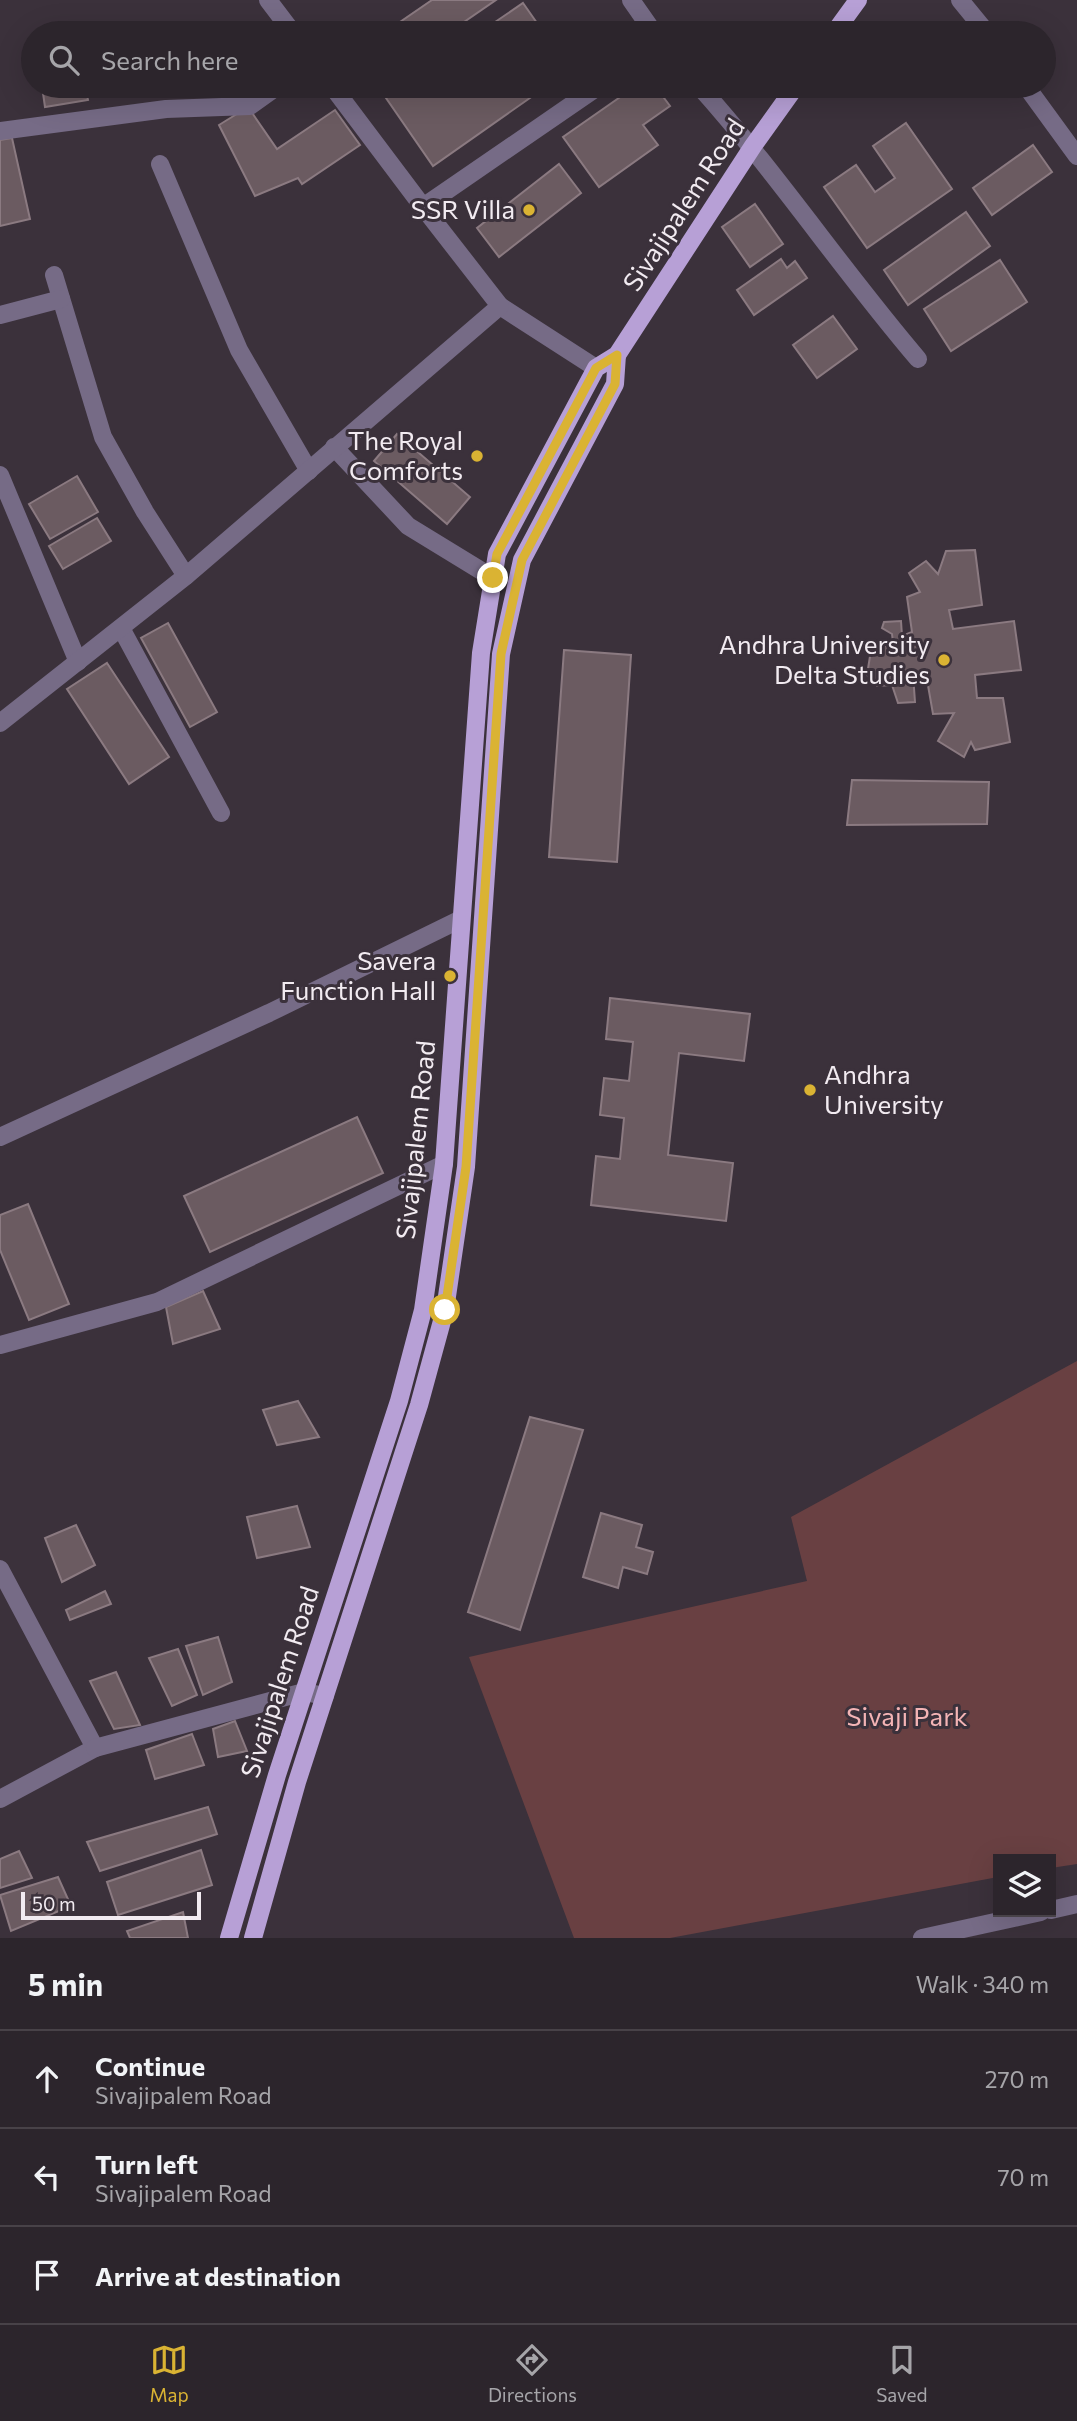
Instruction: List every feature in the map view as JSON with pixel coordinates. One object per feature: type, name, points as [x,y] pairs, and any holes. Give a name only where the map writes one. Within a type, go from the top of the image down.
[{"type":"main road","points":[[843,21],[858,0]]},
{"type":"main road","name":"Sivajipalem Road","points":[[229,1938],[304,1692],[400,1401],[423,1310],[444,1164],[481,653],[497,554],[596,368],[617,355],[753,146],[787,98]]},
{"type":"main road","name":"Sivajipalem Road","points":[[253,1938],[325,1696],[419,1405],[445,1310],[466,1167],[501,654],[522,560],[615,384],[617,355]]},
{"type":"street","points":[[268,0],[284,21]]},
{"type":"street","points":[[631,0],[646,21]]},
{"type":"street","points":[[960,0],[977,21]]},
{"type":"street","points":[[0,131],[166,109],[250,106],[261,98]]},
{"type":"street","points":[[341,98],[500,306],[596,368]]},
{"type":"street","points":[[423,207],[581,98]]},
{"type":"street","points":[[710,98],[753,146],[883,319],[918,359]]},
{"type":"street","points":[[1035,98],[1077,156]]},
{"type":"street","points":[[160,164],[239,350],[309,471]]},
{"type":"street","points":[[54,275],[103,437],[145,512],[186,576]]},
{"type":"street","points":[[0,315],[61,299]]},
{"type":"street","points":[[0,723],[186,576],[500,306]]},
{"type":"street","points":[[334,447],[408,526],[493,578]]},
{"type":"street","points":[[0,475],[78,662]]},
{"type":"street","points":[[121,628],[221,813]]},
{"type":"street","points":[[0,1137],[269,1013],[461,919]]},
{"type":"street","points":[[0,1345],[157,1302],[444,1164]]},
{"type":"street","points":[[0,1569],[95,1748]]},
{"type":"street","points":[[0,1800],[95,1748],[304,1692],[325,1696]]},
{"type":"street","points":[[1056,1909],[1077,1904]]},
{"type":"street","points":[[932,1937],[1019,1917]]},
{"type":"green space","name":"Sivaji Park","points":[[1077,1361],[1077,1864],[1056,1867],[1056,1854],[993,1854],[993,1878],[670,1938],[574,1938],[469,1657],[807,1581],[791,1517]]},
{"type":"building","points":[[432,0],[496,0],[465,21],[401,21]]},
{"type":"building","points":[[523,3],[536,21],[497,21]]},
{"type":"building","points":[[44,98],[88,100],[45,107]]},
{"type":"building","points":[[386,98],[530,98],[433,166]]},
{"type":"building","points":[[619,98],[664,98],[670,106],[643,125],[658,145],[599,187],[563,137]]},
{"type":"building","points":[[248,107],[277,149],[335,110],[360,145],[302,184],[298,178],[255,196],[219,125]]},
{"type":"building","points":[[906,123],[952,189],[867,248],[824,187],[856,165],[875,192],[895,178],[873,146]]},
{"type":"building","points":[[12,138],[30,219],[0,226],[0,140]]},
{"type":"building","points":[[1033,145],[1052,172],[992,215],[973,188]]},
{"type":"building","name":"SSR Villa","points":[[559,164],[581,193],[499,257],[477,228]]},
{"type":"building","points":[[755,204],[783,244],[750,267],[722,227]]},
{"type":"building","points":[[966,212],[990,246],[908,305],[884,270]]},
{"type":"building","points":[[781,259],[787,268],[795,261],[807,278],[754,315],[737,290]]},
{"type":"building","points":[[1000,260],[1027,302],[951,351],[924,309]]},
{"type":"building","points":[[833,316],[857,349],[817,378],[793,345]]},
{"type":"building","points":[[397,434],[470,497],[447,524],[374,461]]},
{"type":"building","points":[[77,476],[98,512],[50,539],[29,504]]},
{"type":"building","points":[[97,518],[111,541],[63,569],[49,546]]},
{"type":"building","name":"Andhra University Delta Studies","points":[[975,550],[982,605],[949,610],[953,629],[1014,621],[1021,670],[975,675],[977,698],[1003,698],[1010,742],[975,750],[971,742],[964,757],[938,741],[954,713],[933,714],[926,674],[913,674],[915,702],[898,703],[892,685],[877,686],[867,675],[871,650],[893,643],[892,634],[882,628],[884,622],[901,621],[902,636],[912,632],[907,597],[920,592],[909,573],[926,561],[938,574],[946,551]]},
{"type":"building","points":[[168,623],[217,712],[190,727],[141,638]]},
{"type":"building","points":[[564,650],[631,655],[617,862],[549,857]]},
{"type":"building","points":[[107,663],[169,757],[129,784],[67,689]]},
{"type":"building","points":[[852,780],[989,782],[987,824],[847,825]]},
{"type":"building","points":[[610,998],[750,1014],[744,1061],[679,1053],[668,1155],[733,1163],[726,1221],[591,1205],[596,1156],[620,1159],[624,1118],[600,1115],[604,1078],[629,1081],[633,1042],[606,1039]]},
{"type":"building","points":[[357,1117],[383,1173],[210,1252],[184,1196]]},
{"type":"building","points":[[28,1204],[69,1304],[29,1320],[0,1250],[0,1215]]},
{"type":"building","points":[[203,1291],[220,1329],[173,1344],[166,1307]]},
{"type":"building","points":[[298,1401],[319,1437],[277,1445],[263,1410]]},
{"type":"building","points":[[530,1417],[583,1430],[520,1630],[468,1612]]},
{"type":"building","points":[[297,1506],[310,1547],[257,1558],[247,1517]]},
{"type":"building","points":[[601,1513],[642,1525],[636,1547],[653,1552],[647,1574],[623,1567],[618,1588],[583,1577]]},
{"type":"building","points":[[76,1525],[95,1565],[62,1582],[45,1538]]},
{"type":"building","points":[[105,1591],[111,1604],[70,1620],[66,1610]]},
{"type":"building","points":[[218,1637],[232,1682],[203,1695],[186,1646]]},
{"type":"building","points":[[178,1649],[197,1695],[172,1706],[149,1658]]},
{"type":"building","points":[[116,1672],[140,1725],[114,1729],[90,1681]]},
{"type":"building","points":[[235,1721],[247,1751],[218,1757],[213,1729]]},
{"type":"building","points":[[192,1734],[204,1765],[155,1779],[146,1750]]},
{"type":"building","points":[[208,1807],[217,1834],[100,1871],[87,1842]]},
{"type":"building","points":[[201,1850],[212,1885],[118,1915],[107,1882]]},
{"type":"building","points":[[19,1851],[32,1878],[0,1888],[0,1859]]},
{"type":"building","points":[[58,1877],[71,1906],[11,1931],[0,1895]]},
{"type":"building","points":[[183,1912],[188,1938],[130,1938],[127,1931]]},
{"type":"place","name":"SSR Villa","points":[[529,210]]},
{"type":"place","name":"The Royal Comforts","points":[[477,456]]},
{"type":"place","name":"Andhra University Delta Studies","points":[[944,660]]},
{"type":"place","name":"Savera Function Hall","points":[[450,976]]},
{"type":"place","name":"Andhra University","points":[[810,1090]]},
{"type":"route","points":[[445,1310],[466,1167],[501,654],[522,560],[615,384],[617,355],[596,368],[497,554],[493,578]]}]
